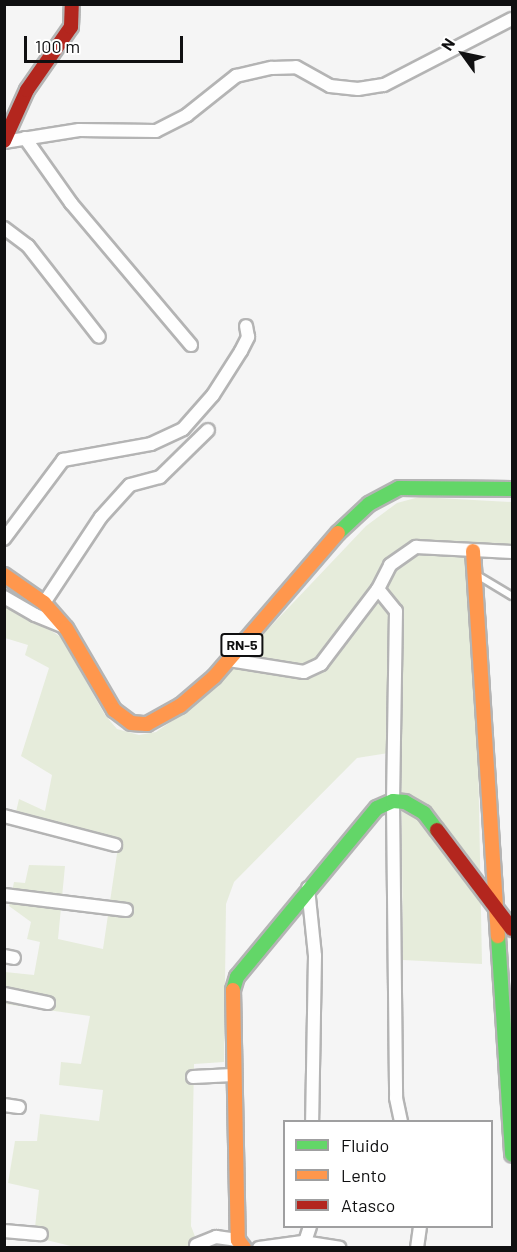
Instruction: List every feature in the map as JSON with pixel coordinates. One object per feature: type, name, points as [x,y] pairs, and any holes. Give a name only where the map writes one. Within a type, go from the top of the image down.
[{"type":"street","points":[[72,4],[73,20]]},
{"type":"street","points":[[4,141],[27,90],[68,34],[79,4]]},
{"type":"street","points":[[4,141],[79,130],[156,131],[187,115],[236,76],[272,68],[296,67],[330,86],[384,85],[513,19]]},
{"type":"street","points":[[25,138],[70,203],[191,345]]},
{"type":"street","points":[[4,228],[28,246],[99,337]]},
{"type":"street","points":[[4,538],[63,460],[151,444],[183,429],[213,395],[241,351],[248,337],[246,326]]},
{"type":"street","points":[[44,603],[101,517],[130,485],[160,477],[208,430]]},
{"type":"street","name":"RN-5","points":[[4,575],[44,603],[66,628],[114,710],[136,724],[151,722],[180,706],[229,660],[347,522],[381,497],[416,486],[513,489]]},
{"type":"street","points":[[229,660],[304,672],[321,664],[378,589],[390,565],[416,547],[513,552]]},
{"type":"street","points":[[473,551],[494,906],[513,1155]]},
{"type":"street","points":[[378,589],[396,611],[393,801],[396,1098],[400,1120]]},
{"type":"street","points":[[4,597],[34,615],[66,628]]},
{"type":"street","points":[[196,1245],[216,1237],[241,1244],[233,1075],[234,991],[237,977],[308,888],[377,808],[393,801],[413,805],[424,813],[513,930]]},
{"type":"street","points":[[4,816],[115,845]]},
{"type":"street","points":[[308,888],[315,956],[312,1120]]},
{"type":"street","points":[[4,895],[126,910]]},
{"type":"street","points":[[4,994],[48,1003]]},
{"type":"street","points":[[192,1077],[233,1075]]},
{"type":"street","points":[[4,1105],[19,1107]]},
{"type":"street","points":[[303,1245],[310,1228]]},
{"type":"street","points":[[417,1248],[420,1228]]},
{"type":"street","points":[[4,1231],[41,1234]]},
{"type":"street","points":[[259,1248],[303,1245],[340,1248]]},
{"type":"lane","points":[[473,572],[513,596]]},
{"type":"green space","points":[[419,497],[512,502],[512,549],[474,544],[482,964],[403,960],[401,751],[357,758],[234,882],[226,904],[224,1062],[194,1064],[191,1226],[199,1247],[75,1247],[34,1237],[39,1190],[8,1183],[15,1141],[37,1141],[40,1114],[99,1121],[103,1090],[59,1085],[61,1062],[81,1064],[90,1016],[5,1004],[5,972],[34,975],[40,942],[27,939],[31,922],[9,906],[14,882],[25,883],[29,865],[65,866],[58,939],[103,949],[118,847],[16,812],[19,799],[45,811],[52,775],[21,756],[49,668],[25,655],[28,645],[5,638],[4,602],[61,637],[105,715],[117,729],[139,735],[156,732],[199,702],[366,526],[397,503]]},
{"type":"traffic: fast","points":[[338,533],[369,504],[399,488],[512,489]]},
{"type":"traffic: fast","points":[[233,990],[237,977],[377,808],[393,801],[405,802],[424,813],[437,830]]},
{"type":"traffic: fast","points":[[498,936],[512,1155]]},
{"type":"traffic: slow","points":[[4,575],[44,603],[66,628],[114,710],[131,723],[147,724],[180,706],[214,677],[338,533]]},
{"type":"traffic: slow","points":[[473,551],[498,936]]},
{"type":"traffic: slow","points":[[233,990],[238,1240],[244,1248]]},
{"type":"traffic: jam","points":[[4,141],[27,90],[71,27],[72,4]]},
{"type":"traffic: jam","points":[[437,830],[512,929]]}]
